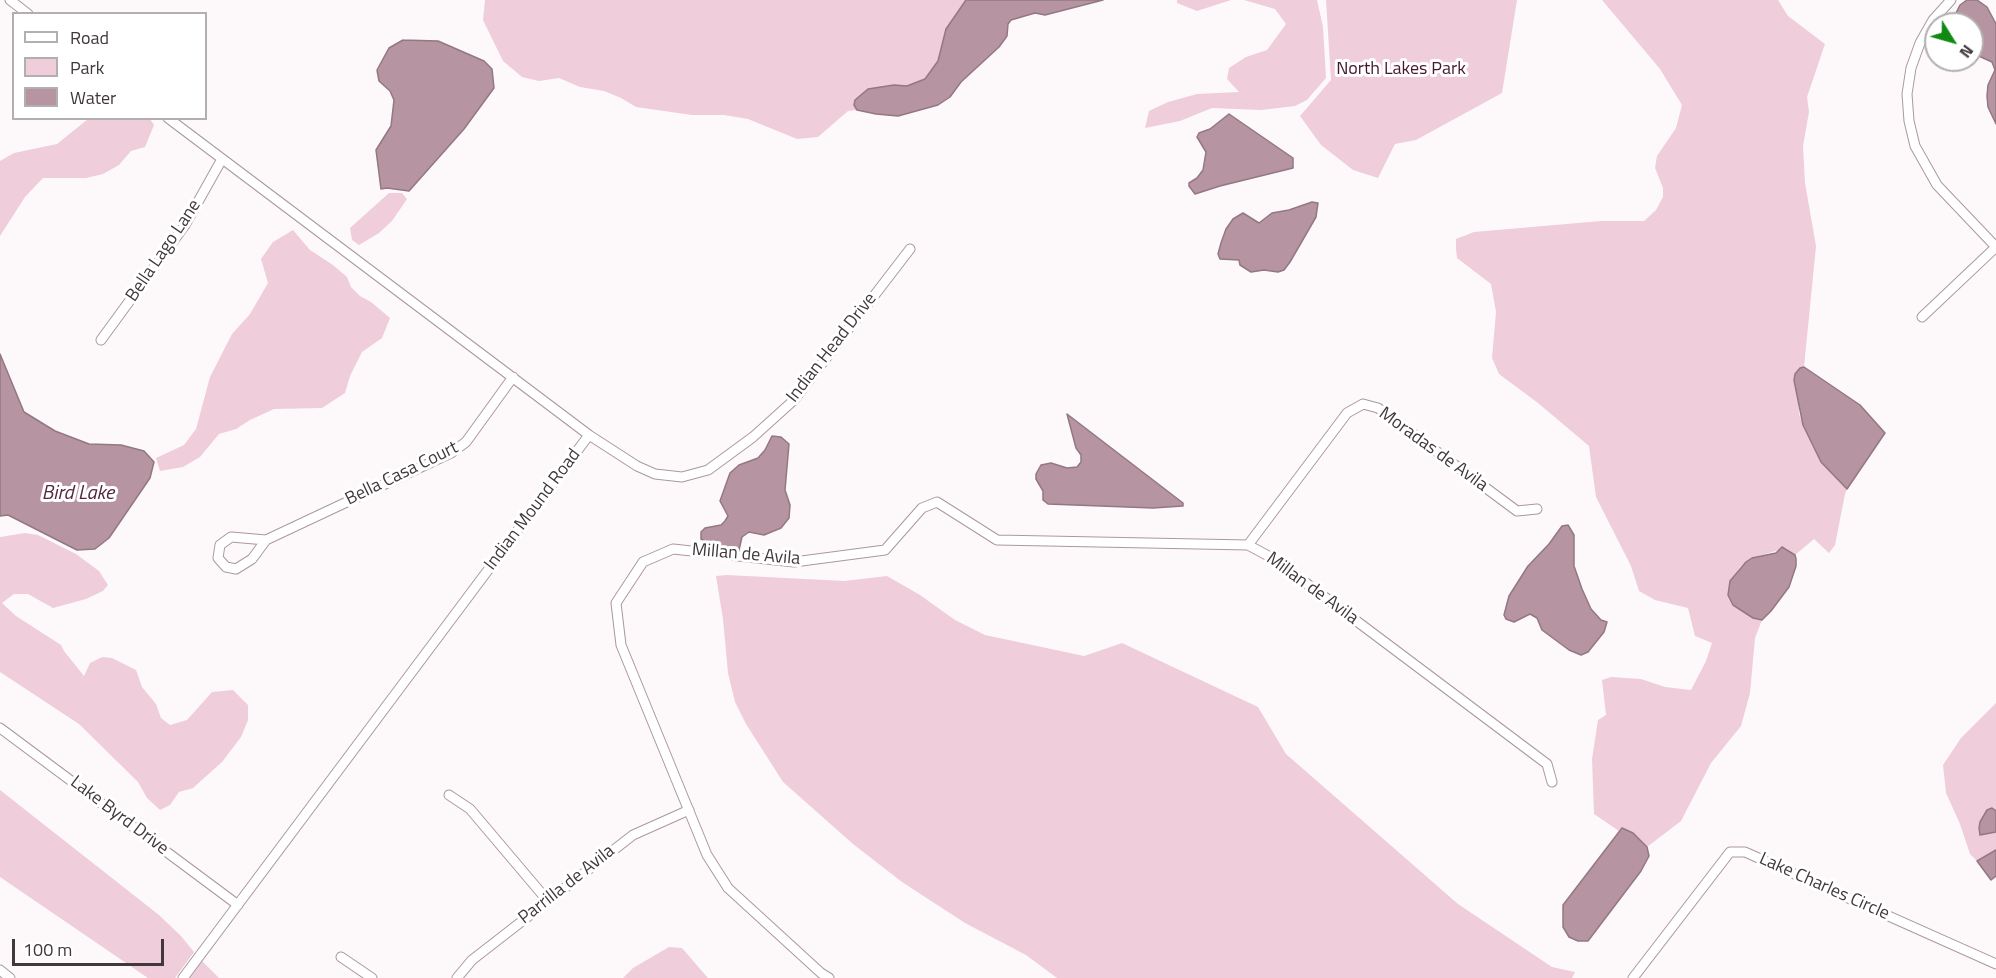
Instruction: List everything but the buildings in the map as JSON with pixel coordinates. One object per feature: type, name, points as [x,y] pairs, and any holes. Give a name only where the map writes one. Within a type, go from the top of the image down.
[{"type":"street","points":[[10,0],[25,12]]},
{"type":"street","points":[[1922,317],[1996,247],[1937,185],[1915,146],[1909,121],[1907,94],[1914,60],[1920,43],[1933,20],[1951,0]]},
{"type":"street","name":"Indian Mound Road","points":[[171,120],[589,435],[183,978]]},
{"type":"street","name":"Bella Lago Lane","points":[[101,340],[185,225],[222,159]]},
{"type":"street","name":"Indian Head Drive","points":[[589,435],[637,466],[655,474],[682,477],[708,470],[753,437],[794,400],[910,249]]},
{"type":"street","name":"Bella Casa Court","points":[[266,540],[231,537],[220,545],[218,558],[226,567],[236,569],[252,559],[266,540],[451,453],[466,442],[513,378]]},
{"type":"street","name":"Moradas de Avila","points":[[1248,546],[1347,413],[1362,404],[1378,408],[1517,511],[1537,509]]},
{"type":"street","name":"Millan de Avila","points":[[829,978],[728,888],[707,855],[621,645],[616,603],[643,562],[673,549],[794,562],[885,550],[922,508],[937,502],[997,540],[1248,546],[1274,559],[1547,764],[1552,782]]},
{"type":"street","name":"Lake Byrd Drive","points":[[0,728],[238,905]]},
{"type":"street","points":[[449,795],[470,809],[547,900]]},
{"type":"street","name":"Parrilla de Avila","points":[[457,978],[472,960],[633,834],[689,810]]},
{"type":"street","name":"Lake Charles Circle","points":[[1633,978],[1730,852],[1745,852],[1996,964]]},
{"type":"street","points":[[341,957],[372,978]]},
{"type":"street","points":[[0,970],[10,978]]},
{"type":"green space","points":[[485,0],[966,0],[946,29],[938,61],[925,79],[907,86],[894,85],[868,89],[855,100],[854,105],[857,110],[848,111],[818,137],[797,139],[748,119],[724,115],[692,115],[636,107],[604,91],[580,87],[559,78],[539,81],[522,77],[503,61],[483,20]]},
{"type":"green space","points":[[1177,0],[1231,0],[1197,11],[1177,3]]},
{"type":"green space","points":[[1244,0],[1317,0],[1323,27],[1326,78],[1307,100],[1295,106],[1261,110],[1212,108],[1180,121],[1145,128],[1149,111],[1168,102],[1197,94],[1239,92],[1227,79],[1229,68],[1246,57],[1267,50],[1286,24],[1275,9]]},
{"type":"green space","name":"North Lakes Park","points":[[1326,0],[1517,0],[1502,93],[1416,140],[1395,144],[1378,178],[1353,170],[1321,145],[1300,116],[1331,80]]},
{"type":"green space","points":[[1602,0],[1778,0],[1788,16],[1825,44],[1807,97],[1809,112],[1803,146],[1805,183],[1816,246],[1804,367],[1800,368],[1798,395],[1799,414],[1821,462],[1847,489],[1835,545],[1829,553],[1814,539],[1795,555],[1786,548],[1752,558],[1741,566],[1730,581],[1753,618],[1762,620],[1755,638],[1750,693],[1741,726],[1711,763],[1681,821],[1647,847],[1633,833],[1622,828],[1619,831],[1594,814],[1592,759],[1598,720],[1606,715],[1602,680],[1611,677],[1641,679],[1665,687],[1691,690],[1706,661],[1712,643],[1695,636],[1688,608],[1655,600],[1639,591],[1631,566],[1596,497],[1589,446],[1499,374],[1492,358],[1496,312],[1491,284],[1457,258],[1456,249],[1456,239],[1474,232],[1601,221],[1644,221],[1656,210],[1663,197],[1663,188],[1655,168],[1657,156],[1676,128],[1682,105],[1660,69]]},
{"type":"green space","points":[[87,120],[151,120],[154,125],[145,147],[131,151],[119,165],[103,174],[86,178],[43,178],[25,197],[0,236],[0,161],[14,153],[57,144]]},
{"type":"green space","points":[[389,193],[402,193],[407,199],[392,221],[379,233],[359,245],[352,240],[350,228]]},
{"type":"green space","points":[[293,230],[310,250],[347,277],[351,287],[360,296],[390,318],[382,338],[362,352],[350,376],[345,393],[322,408],[274,409],[236,429],[219,434],[200,457],[183,467],[160,471],[156,458],[184,445],[196,429],[210,377],[232,334],[250,314],[268,283],[261,259],[273,242]]},
{"type":"green space","points":[[25,533],[38,535],[76,554],[99,571],[108,585],[103,591],[86,599],[53,608],[28,594],[14,594],[2,603],[16,616],[61,645],[84,676],[90,663],[102,657],[112,658],[136,670],[142,687],[156,704],[161,718],[170,725],[187,720],[212,692],[233,690],[248,705],[248,720],[241,737],[222,762],[193,788],[179,792],[170,805],[160,810],[147,798],[138,782],[79,724],[0,672],[0,537]]},
{"type":"green space","points":[[716,576],[844,581],[887,576],[920,595],[955,620],[985,635],[1084,656],[1122,643],[1258,707],[1286,754],[1458,904],[1552,967],[1575,972],[1572,978],[1057,978],[1026,955],[965,923],[902,882],[853,844],[783,782],[746,724],[735,702],[728,673]]},
{"type":"green space","points":[[1996,703],[1996,811],[1992,808],[1991,832],[1996,832],[1996,850],[1977,861],[1970,854],[1946,793],[1943,765],[1961,738]]},
{"type":"green space","points":[[0,790],[159,915],[181,936],[194,952],[175,978],[148,978],[0,877]]},
{"type":"green space","points":[[669,947],[682,948],[708,978],[623,978],[633,968]]},
{"type":"green space","points":[[202,961],[219,978],[190,978]]},
{"type":"water","points":[[966,0],[1103,0],[1045,15],[1035,13],[1011,20],[1008,24],[1007,36],[999,47],[961,82],[950,97],[938,105],[898,116],[857,110],[854,105],[855,100],[868,89],[894,85],[907,86],[925,79],[938,61],[946,29]]},
{"type":"water","points":[[1967,0],[1977,0],[1987,7],[1996,24],[1996,124],[1988,107],[1988,85],[1995,70],[1992,62],[1984,58],[1984,12],[1956,12],[1960,5]]},
{"type":"water","points":[[403,40],[438,41],[484,61],[492,69],[494,88],[464,129],[409,191],[381,189],[376,150],[391,126],[394,100],[390,91],[379,81],[377,70],[389,48]]},
{"type":"water","points":[[1229,114],[1293,158],[1293,168],[1195,194],[1189,183],[1203,170],[1206,152],[1197,137],[1199,133],[1210,129]]},
{"type":"water","points":[[1312,202],[1318,203],[1316,217],[1284,270],[1251,272],[1240,265],[1239,260],[1220,259],[1218,254],[1221,243],[1233,219],[1243,213],[1259,223],[1272,213]]},
{"type":"water","name":"Bird Lake","points":[[0,354],[24,412],[55,431],[89,444],[121,445],[144,451],[154,462],[150,478],[109,538],[95,549],[77,550],[8,515],[0,516]]},
{"type":"water","points":[[1804,367],[1860,405],[1885,433],[1847,489],[1821,462],[1803,425],[1794,380],[1795,374]]},
{"type":"water","points":[[1067,414],[1183,503],[1183,506],[1153,508],[1048,504],[1043,500],[1043,491],[1036,479],[1041,465],[1051,463],[1067,468],[1077,467],[1081,462],[1081,455],[1076,448]]},
{"type":"water","points":[[772,436],[781,437],[789,444],[785,490],[790,505],[789,518],[781,528],[764,535],[749,532],[742,537],[739,550],[717,548],[701,539],[701,532],[705,528],[721,525],[728,516],[720,501],[730,473],[739,465],[758,458]]},
{"type":"water","points":[[1568,525],[1574,535],[1574,566],[1582,589],[1591,609],[1601,620],[1607,622],[1604,632],[1588,652],[1581,655],[1569,650],[1542,630],[1537,618],[1530,614],[1514,622],[1506,619],[1504,615],[1509,596],[1528,566],[1562,526]]},
{"type":"water","points":[[1782,547],[1795,555],[1796,559],[1789,587],[1762,620],[1753,618],[1733,605],[1728,595],[1730,581],[1752,558],[1776,553]]},
{"type":"water","points":[[1992,808],[1996,811],[1996,832],[1980,835],[1980,822],[1987,810]]},
{"type":"water","points":[[1622,828],[1633,833],[1647,847],[1649,856],[1641,871],[1588,941],[1578,941],[1569,937],[1563,927],[1563,905]]},
{"type":"water","points":[[1996,850],[1996,876],[1991,880],[1977,861]]}]
